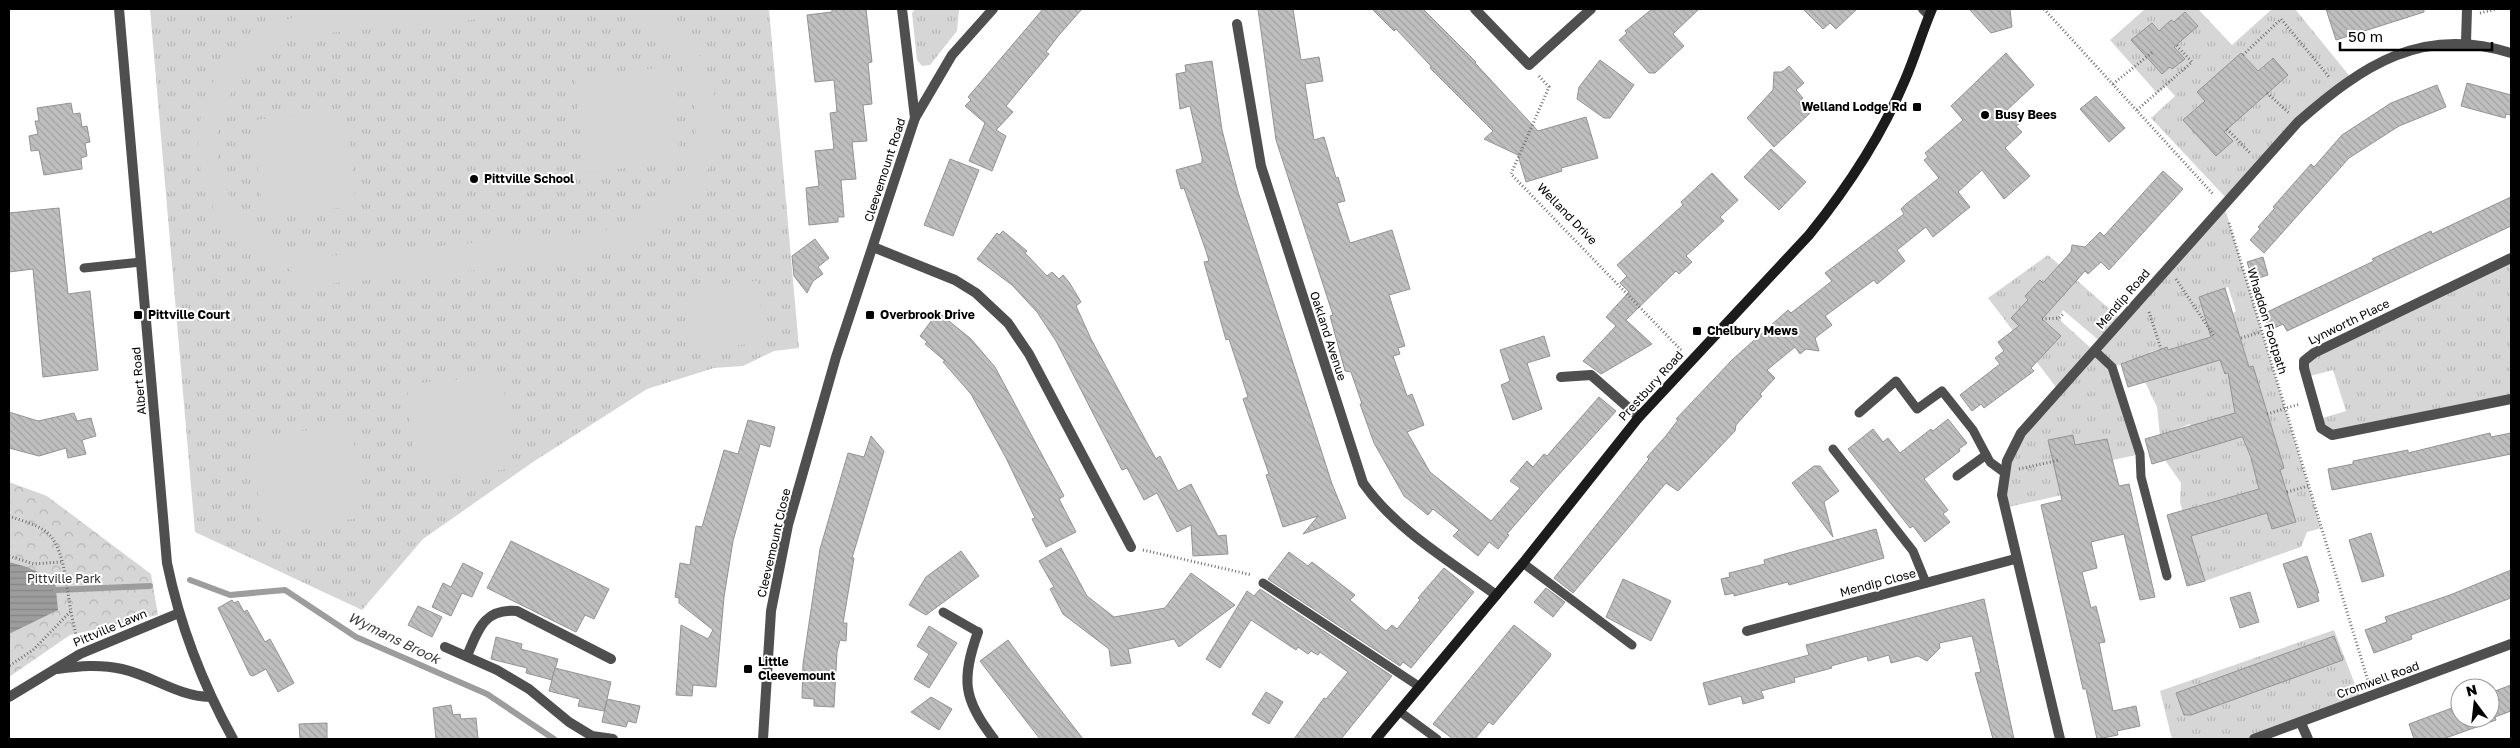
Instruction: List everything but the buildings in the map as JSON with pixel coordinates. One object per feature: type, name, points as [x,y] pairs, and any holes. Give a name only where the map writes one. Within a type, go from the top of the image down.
[{"type":"main road","name":"Prestbury Road","points":[[1376,739],[1523,563],[1639,417],[1809,235],[1854,176],[1873,145],[1905,81],[1928,11]]},
{"type":"street","name":"Albert Road","points":[[119,9],[168,563],[179,613],[193,657],[210,697],[233,739]]},
{"type":"street","points":[[902,9],[915,118]]},
{"type":"street","name":"Cleevemount Road","points":[[836,357],[915,118],[952,55],[993,9]]},
{"type":"street","points":[[1475,9],[1529,65],[1591,9]]},
{"type":"street","points":[[2466,42],[2467,9]]},
{"type":"street","name":"Oakland Avenue","points":[[1237,24],[1261,166],[1362,483],[1373,498],[1394,519],[1496,595]]},
{"type":"street","name":"Mendip Road","points":[[2060,739],[2015,559],[2002,495],[2004,473],[2013,446],[2022,433],[2095,350],[2298,122],[2339,88],[2370,68],[2409,51],[2430,45],[2466,42],[2511,53]]},
{"type":"street","points":[[873,247],[955,280],[976,293],[1008,323],[1029,354],[1131,547]]},
{"type":"street","name":"Lynworth Place","points":[[2511,258],[2308,356],[2304,368],[2321,428],[2327,433],[2336,435],[2511,399]]},
{"type":"street","name":"Cleevemount Close","points":[[763,739],[771,611],[788,525],[836,357]]},
{"type":"street","points":[[1561,377],[1591,375],[1639,417]]},
{"type":"street","name":"Mendip Close","points":[[1747,630],[2015,559]]},
{"type":"street","points":[[467,656],[481,624],[492,615],[509,611],[517,612],[611,659]]},
{"type":"street","name":"Pittville Lawn","points":[[9,697],[80,654],[179,613]]},
{"type":"street","points":[[978,632],[969,664],[967,686],[972,708],[994,739]]},
{"type":"street","name":"Cromwell Road","points":[[2254,739],[2511,644]]},
{"type":"street","points":[[445,647],[497,670],[530,689],[569,722],[592,736],[612,739]]},
{"type":"street","name":"Pittville Lawn","points":[[53,669],[97,665],[124,669],[192,697],[210,697]]},
{"type":"street","points":[[2301,723],[2308,739]]},
{"type":"lane","points":[[84,268],[142,262]]},
{"type":"lane","points":[[2095,350],[2112,367],[2140,454],[2141,477],[2167,576]]},
{"type":"lane","points":[[1859,413],[1896,381],[1917,408],[1942,391],[1973,430],[1990,462],[2004,473]]},
{"type":"lane","points":[[1833,449],[1913,551],[1926,582]]},
{"type":"lane","points":[[1957,476],[1986,455]]},
{"type":"lane","points":[[1523,563],[1632,645]]},
{"type":"lane","points":[[1263,583],[1420,687]]},
{"type":"lane","points":[[943,612],[978,632]]},
{"type":"lane","points":[[1399,711],[1437,739]]},
{"type":"path","name":"Whaddon Footpath","points":[[2044,9],[2224,205],[2373,696]]},
{"type":"path","points":[[2243,55],[2282,19],[2339,88]]},
{"type":"path","points":[[2137,110],[2192,62],[2176,45]]},
{"type":"path","points":[[2114,84],[2154,51]]},
{"type":"path","name":"Welland Drive","points":[[1529,65],[1549,88],[1511,174],[1692,360]]},
{"type":"path","points":[[2267,93],[2298,122]]},
{"type":"path","points":[[2227,129],[2260,164]]},
{"type":"path","points":[[2166,270],[2180,283],[2214,336]]},
{"type":"path","points":[[2144,295],[2161,349]]},
{"type":"path","points":[[2042,319],[2059,318],[2063,314]]},
{"type":"path","points":[[2240,338],[2261,332]]},
{"type":"path","points":[[2267,414],[2313,401]]},
{"type":"path","points":[[2004,473],[2060,460]]},
{"type":"path","points":[[2286,492],[2308,486]]},
{"type":"path","points":[[9,516],[42,528],[50,534],[58,547],[80,654]]},
{"type":"path","points":[[1131,547],[1261,577],[1263,583]]},
{"type":"path","points":[[9,556],[34,564],[61,562]]},
{"type":"path","points":[[9,666],[33,650],[71,611]]},
{"type":"green space","name":"Pittville School","points":[[150,9],[769,9],[799,348],[774,351],[743,366],[714,368],[647,389],[533,462],[423,539],[362,610],[195,532]]},
{"type":"green space","points":[[371,9],[581,10],[317,34],[280,45],[251,66],[231,93],[220,124],[218,157],[226,190],[245,219],[276,243],[288,248],[328,256],[594,232],[626,224],[644,215],[667,196],[683,173],[693,148],[696,122],[694,96],[684,71],[669,49],[647,29],[627,18],[593,10],[658,10],[689,39],[706,69],[713,88],[717,108],[718,127],[711,159],[697,190],[676,217],[644,239],[609,250],[595,252],[596,259],[292,287],[291,270],[259,257],[234,236],[214,210],[201,172],[197,137],[205,98],[222,65],[249,39],[273,24],[300,15]]},
{"type":"green space","points":[[915,9],[958,9],[959,11],[957,31],[930,65],[922,66],[917,60],[912,13]]},
{"type":"green space","points":[[2145,9],[2198,9],[2232,45],[2272,9],[2295,9],[2352,79],[2326,98],[2228,200],[2151,118],[2175,96],[2166,86],[2157,93],[2110,40]],"holes":[[[2272,58],[2224,132],[2233,141],[2216,156],[2183,120],[2209,114]]]},
{"type":"green space","points":[[672,67],[680,163],[584,172],[575,75]]},
{"type":"green space","points":[[346,111],[356,206],[263,216],[253,120]]},
{"type":"green space","points":[[2224,205],[2321,528],[2307,532],[2301,547],[2205,581],[2191,536],[2267,513],[2272,529],[2296,522],[2233,313],[2236,311],[2228,287],[2199,297],[2214,336],[2168,350],[2167,347],[2150,352],[2151,355],[2113,367],[2140,454],[2086,466],[2080,491],[2004,508],[2013,446],[2059,391],[1988,298],[2048,255],[2122,320]],"holes":[[[2063,310],[2102,343],[2094,351],[2061,321],[2059,316]]]},
{"type":"green space","points":[[2511,258],[2511,399],[2336,435],[2319,419],[2346,411],[2333,370],[2306,377],[2304,361]]},
{"type":"green space","points":[[758,281],[763,343],[692,349],[687,287]]},
{"type":"green space","points":[[2220,360],[2225,374],[2229,373],[2240,412],[2191,426],[2190,424],[2160,436],[2157,407],[2145,382]]},
{"type":"green space","points":[[503,376],[511,469],[416,478],[407,384]]},
{"type":"green space","points":[[352,425],[363,518],[262,529],[252,437]]},
{"type":"green space","points":[[2241,437],[2250,458],[2253,457],[2259,489],[2197,506],[2183,513],[2180,502],[2181,483],[2165,460]]},
{"type":"green space","name":"Pittville Park","points":[[9,482],[47,496],[151,574],[158,615],[70,635],[9,677]]},
{"type":"green space","points":[[2334,630],[2361,700],[2254,739],[2172,739],[2160,691]]},
{"type":"shaded area","points":[[9,562],[27,567],[55,580],[58,610],[9,634]]},
{"type":"waterway","name":"Wymans Brook","points":[[190,580],[230,595],[285,590],[356,637],[487,694],[554,739]]},
{"type":"waterway","name":"Wymans Brook","points":[[56,590],[150,586]]},
{"type":"place","name":"Welland Lodge Rd","points":[[1917,107]]},
{"type":"place","name":"Busy Bees","points":[[1985,115]]},
{"type":"place","name":"Pittville School","points":[[474,179]]},
{"type":"place","name":"Pittville Court","points":[[138,315]]},
{"type":"place","name":"Overbrook Drive","points":[[870,315]]},
{"type":"place","name":"Chelbury Mews","points":[[1697,331]]},
{"type":"place","name":"Little Cleevemount","points":[[748,669]]}]
